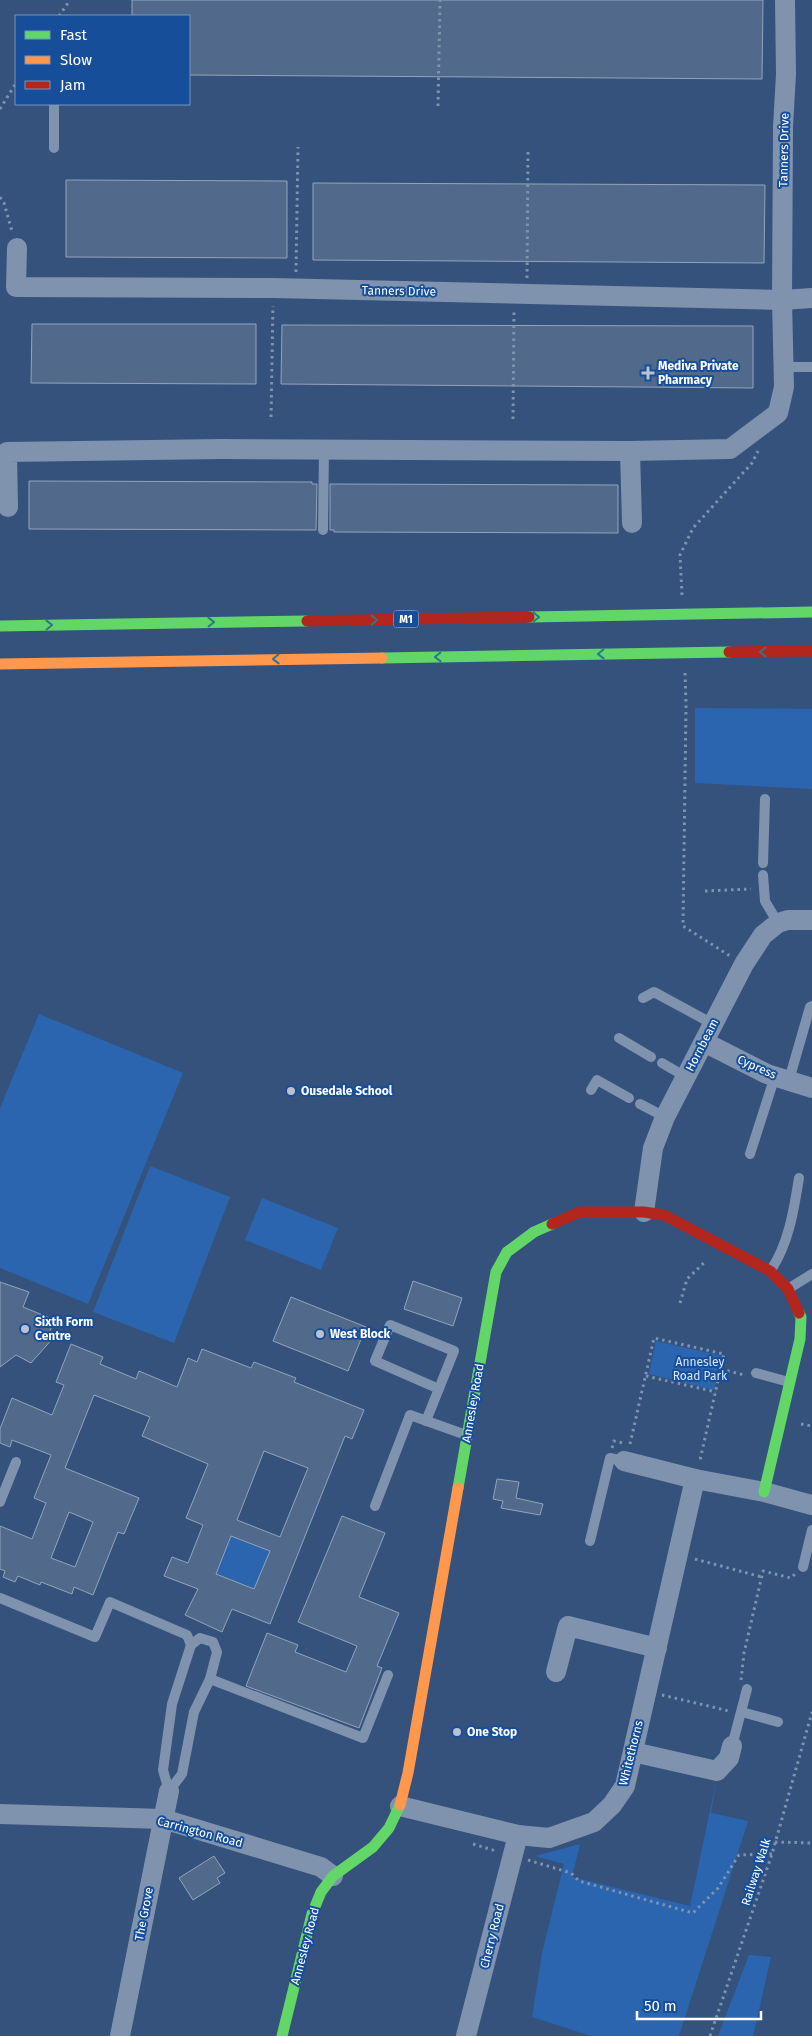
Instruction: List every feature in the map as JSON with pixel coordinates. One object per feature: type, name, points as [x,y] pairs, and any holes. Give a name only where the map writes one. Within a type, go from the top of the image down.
[{"type":"main road","name":"M1","points":[[0,626],[812,612]]},
{"type":"main road","points":[[0,664],[812,651]]},
{"type":"main road","name":"Annesley Road","points":[[282,2036],[312,1914],[321,1892],[333,1876],[373,1847],[390,1828],[400,1806],[408,1773],[496,1272],[507,1252],[534,1232],[580,1212],[644,1212],[664,1215],[770,1271],[788,1290],[801,1317],[800,1339],[764,1492]]},
{"type":"street","name":"Tanners Drive","points":[[8,508],[7,452],[222,449],[630,451],[730,449],[778,413],[784,387],[782,300],[786,0]]},
{"type":"street","name":"Tanners Drive","points":[[17,248],[8,287],[273,288],[782,300],[812,298]]},
{"type":"street","points":[[630,451],[632,523]]},
{"type":"street","points":[[778,924],[788,920],[812,920]]},
{"type":"street","name":"Hornbeam","points":[[644,1212],[653,1148],[666,1116],[744,964],[763,935],[778,924]]},
{"type":"street","name":"Cypress","points":[[708,1033],[767,1074],[812,1088]]},
{"type":"street","points":[[627,1453],[698,1470],[764,1492],[812,1505]]},
{"type":"street","name":"Whitethorns","points":[[400,1806],[518,1835],[549,1838],[594,1822],[612,1805],[625,1786],[698,1470]]},
{"type":"street","points":[[556,1672],[568,1626],[657,1648]]},
{"type":"street","points":[[633,1752],[717,1771],[729,1758],[732,1746]]},
{"type":"street","name":"The Grove","points":[[120,2036],[168,1791]]},
{"type":"street","name":"Carrington Road","points":[[0,1814],[163,1819],[321,1867],[333,1876]]},
{"type":"street","name":"Cherry Road","points":[[466,2036],[518,1835]]},
{"type":"lane","points":[[54,105],[54,148]]},
{"type":"lane","points":[[784,367],[812,367]]},
{"type":"lane","points":[[323,530],[324,449]]},
{"type":"lane","points":[[763,864],[765,799]]},
{"type":"lane","points":[[763,875],[765,901],[778,924]]},
{"type":"lane","points":[[643,998],[654,992],[708,1033]]},
{"type":"lane","points":[[750,1154],[812,1006]]},
{"type":"lane","points":[[619,1038],[652,1058]]},
{"type":"lane","points":[[662,1063],[686,1077]]},
{"type":"lane","points":[[591,1090],[597,1080],[629,1098]]},
{"type":"lane","points":[[640,1104],[666,1116]]},
{"type":"lane","points":[[770,1271],[780,1256],[794,1209],[799,1178]]},
{"type":"lane","points":[[788,1290],[812,1274]]},
{"type":"lane","points":[[426,1422],[454,1351],[390,1325],[375,1361],[439,1389]]},
{"type":"lane","points":[[800,1339],[812,1342]]},
{"type":"lane","points":[[756,1373],[790,1382]]},
{"type":"lane","points":[[375,1506],[410,1415],[467,1436]]},
{"type":"lane","points":[[590,1541],[610,1458],[627,1453]]},
{"type":"lane","points":[[0,1502],[16,1462]]},
{"type":"lane","points":[[802,1567],[812,1530]]},
{"type":"lane","points":[[0,1598],[95,1637],[110,1602],[187,1634],[191,1645]]},
{"type":"lane","points":[[200,1638],[213,1642],[217,1652],[210,1679],[194,1712],[182,1774],[168,1791],[163,1770],[172,1704],[191,1645],[200,1638]]},
{"type":"lane","points":[[210,1679],[363,1738],[388,1676]]},
{"type":"lane","points":[[732,1746],[742,1713],[744,1686]]},
{"type":"lane","points":[[742,1713],[778,1722]]},
{"type":"path","points":[[60,15],[70,0]]},
{"type":"path","points":[[438,106],[440,0]]},
{"type":"path","points":[[0,109],[15,85]]},
{"type":"path","points":[[296,289],[298,147]]},
{"type":"path","points":[[513,419],[528,149]]},
{"type":"path","points":[[0,197],[4,203],[17,248]]},
{"type":"path","points":[[271,418],[273,288]]},
{"type":"path","points":[[680,555],[692,528],[752,463],[761,446]]},
{"type":"path","points":[[686,705],[683,926],[744,964]]},
{"type":"path","points":[[705,891],[764,888]]},
{"type":"path","points":[[680,1303],[687,1279],[722,1244]]},
{"type":"path","points":[[627,1453],[654,1338],[724,1354],[698,1470]]},
{"type":"path","points":[[721,1369],[746,1376],[756,1373]]},
{"type":"path","points":[[646,1376],[716,1392]]},
{"type":"path","points":[[678,1554],[762,1577]]},
{"type":"path","points":[[744,1686],[744,1653],[763,1571],[791,1578],[802,1567]]},
{"type":"path","points":[[646,1691],[742,1713]]},
{"type":"path","name":"Railway Walk","points":[[710,2036],[772,1854],[812,1712]]},
{"type":"path","points":[[775,1842],[812,1843]]},
{"type":"path","points":[[571,1873],[579,1881],[693,1913],[718,1888],[739,1855],[772,1854]]},
{"type":"green space","points":[[695,708],[812,709],[812,789],[695,783]]},
{"type":"green space","points":[[39,1014],[183,1073],[88,1304],[0,1268],[0,1108]]},
{"type":"green space","points":[[150,1166],[230,1197],[174,1343],[93,1312]]},
{"type":"green space","points":[[262,1198],[338,1228],[321,1270],[245,1240]]},
{"type":"green space","name":"Annesley Road Park","points":[[656,1341],[722,1356],[714,1390],[649,1374]]},
{"type":"green space","points":[[231,1536],[270,1551],[254,1589],[216,1574]]},
{"type":"green space","points":[[717,1777],[711,1813],[748,1821],[679,2036],[591,2036],[532,2017],[542,1953],[564,1864],[535,1856],[580,1844],[572,1877],[690,1906]]},
{"type":"green space","points":[[749,1955],[771,1957],[753,2036],[718,2036]]},
{"type":"building","points":[[132,0],[763,0],[762,79],[190,75],[190,15],[132,15]]},
{"type":"building","points":[[66,180],[287,181],[287,258],[66,257]]},
{"type":"building","points":[[313,183],[765,185],[764,263],[313,260]]},
{"type":"building","points":[[32,324],[256,324],[256,384],[31,383]]},
{"type":"building","points":[[282,325],[753,326],[753,388],[281,384]]},
{"type":"building","points":[[29,481],[312,482],[312,484],[317,484],[316,530],[29,529]]},
{"type":"building","points":[[330,484],[618,485],[618,533],[334,532],[334,530],[330,530]]},
{"type":"building","points":[[413,1281],[462,1298],[453,1326],[404,1309]]},
{"type":"building","name":"Sixth Form Centre","points":[[0,1282],[29,1292],[23,1307],[55,1320],[48,1335],[54,1337],[31,1363],[16,1355],[0,1367]]},
{"type":"building","name":"West Block","points":[[291,1297],[366,1327],[348,1371],[273,1341]]},
{"type":"building","points":[[71,1344],[103,1357],[100,1364],[136,1379],[139,1371],[177,1387],[188,1358],[197,1362],[202,1349],[251,1368],[254,1362],[296,1378],[294,1382],[364,1410],[352,1439],[345,1436],[270,1624],[232,1609],[222,1632],[185,1615],[198,1589],[164,1576],[172,1557],[188,1563],[203,1525],[186,1518],[208,1464],[142,1436],[150,1417],[94,1395],[65,1468],[139,1498],[124,1534],[118,1532],[93,1595],[74,1587],[72,1594],[41,1582],[40,1585],[18,1576],[15,1582],[3,1577],[5,1571],[0,1569],[0,1526],[32,1539],[46,1503],[34,1498],[51,1455],[12,1440],[10,1447],[0,1443],[0,1429],[12,1398],[52,1415],[64,1385],[56,1382]],"holes":[[[264,1451],[308,1468],[280,1537],[237,1520]],[[69,1512],[93,1522],[75,1567],[51,1558]],[[231,1536],[270,1551],[254,1589],[216,1574]]]},
{"type":"building","points":[[497,1479],[519,1482],[516,1498],[543,1504],[540,1515],[501,1508],[503,1501],[493,1499]]},
{"type":"building","points":[[342,1516],[385,1533],[359,1597],[399,1613],[377,1666],[382,1668],[359,1728],[246,1686],[267,1633],[298,1645],[295,1652],[346,1672],[357,1646],[298,1622]]},
{"type":"building","points":[[214,1856],[225,1873],[217,1878],[220,1883],[193,1900],[179,1878]]},
{"type":"traffic: fast","points":[[529,617],[812,612]]},
{"type":"traffic: fast","points":[[0,626],[307,621]]},
{"type":"traffic: fast","points":[[382,658],[729,652]]},
{"type":"traffic: fast","points":[[458,1488],[496,1272],[507,1252],[534,1232],[552,1224]]},
{"type":"traffic: fast","points":[[764,1492],[800,1339],[801,1317],[799,1313]]},
{"type":"traffic: fast","points":[[282,2036],[312,1914],[321,1892],[333,1876],[373,1847],[389,1828],[400,1805]]},
{"type":"traffic: slow","points":[[0,664],[382,658]]},
{"type":"traffic: slow","points":[[400,1805],[408,1773],[458,1488]]},
{"type":"traffic: jam","points":[[307,621],[529,617]]},
{"type":"traffic: jam","points":[[729,652],[812,651]]},
{"type":"traffic: jam","points":[[552,1224],[580,1212],[644,1212],[664,1215],[770,1271],[788,1289],[799,1313]]},
{"type":"place","name":"Mediva Private Pharmacy","points":[[648,373]]},
{"type":"place","name":"Ousedale School","points":[[291,1091]]},
{"type":"place","name":"Sixth Form Centre","points":[[25,1329]]},
{"type":"place","name":"West Block","points":[[320,1334]]},
{"type":"place","name":"One Stop","points":[[457,1732]]}]
